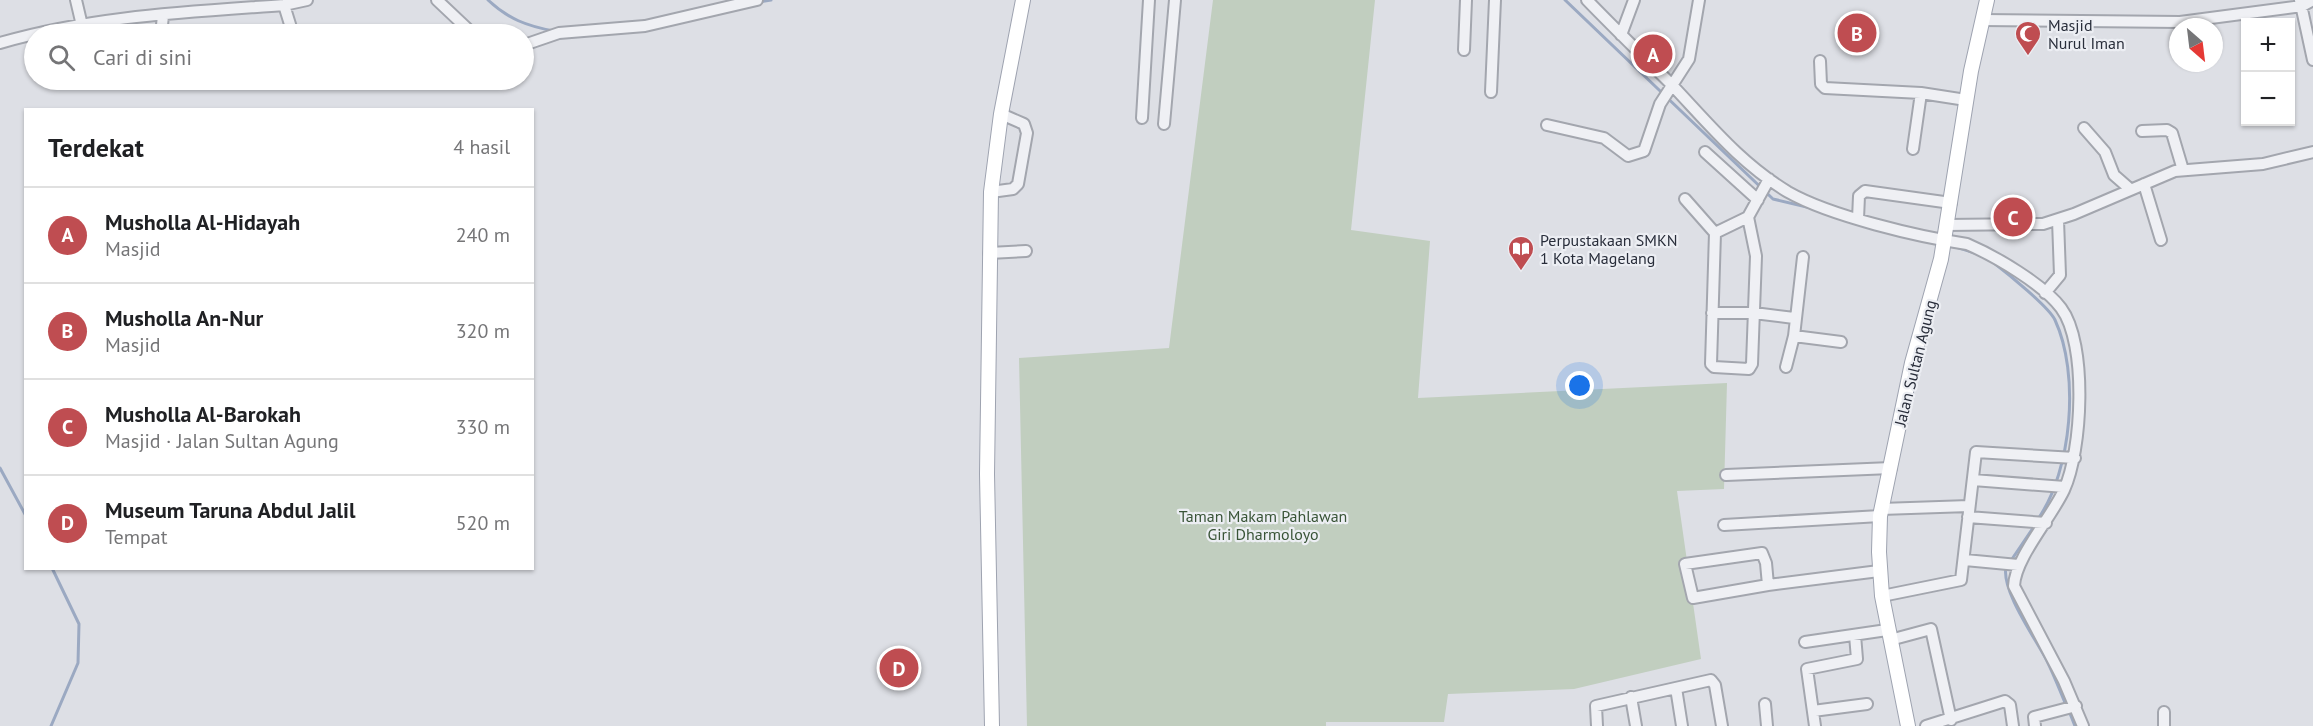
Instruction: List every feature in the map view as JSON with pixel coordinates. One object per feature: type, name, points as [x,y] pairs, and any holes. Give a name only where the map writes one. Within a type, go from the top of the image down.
[{"type":"main road","points":[[992,726],[987,483],[991,192],[1000,114],[1023,0]]},
{"type":"main road","name":"Jalan Sultan Agung","points":[[1908,726],[1882,596],[1879,571],[1881,513],[1912,363],[1942,250],[1966,100],[1987,0]]},
{"type":"street","points":[[76,0],[82,24]]},
{"type":"street","points":[[96,24],[108,19],[163,16],[231,5],[278,4],[307,0]]},
{"type":"street","points":[[437,0],[460,24]]},
{"type":"street","points":[[534,42],[560,33],[645,26],[757,0]]},
{"type":"street","points":[[1142,118],[1149,0]]},
{"type":"street","points":[[1164,124],[1175,0]]},
{"type":"street","points":[[1464,50],[1466,0]]},
{"type":"street","points":[[1491,92],[1495,0]]},
{"type":"street","points":[[1587,0],[1621,35],[1668,91],[1715,134],[1764,188]]},
{"type":"street","points":[[1621,35],[1634,0]]},
{"type":"street","points":[[1547,125],[1604,138],[1623,154],[1632,156],[1644,150],[1668,91],[1689,58],[1699,0]]},
{"type":"street","points":[[1982,20],[2180,22],[2313,0]]},
{"type":"street","points":[[2301,3],[2313,60]]},
{"type":"street","points":[[278,4],[288,24]]},
{"type":"street","points":[[162,24],[163,16]]},
{"type":"street","points":[[0,43],[24,39]]},
{"type":"street","points":[[1820,61],[1821,84],[1825,88],[1921,93],[1966,100]]},
{"type":"street","points":[[1913,149],[1921,93]]},
{"type":"street","points":[[991,192],[1009,190],[1018,184],[1027,133],[1024,124],[1000,114]]},
{"type":"street","points":[[2084,128],[2105,152],[2114,174],[2130,189]]},
{"type":"street","points":[[2142,131],[2167,129],[2172,133],[2183,170]]},
{"type":"street","points":[[1705,152],[1764,188],[1791,193],[1942,250],[1967,244],[1983,251],[2045,293],[2065,316],[2077,360],[2079,412],[2075,458],[2065,487],[2014,577],[2016,593],[2076,706],[2083,726]]},
{"type":"street","points":[[1946,225],[2043,224],[2183,170],[2263,164],[2313,152]]},
{"type":"street","points":[[2144,184],[2161,240]]},
{"type":"street","points":[[1715,233],[1748,217],[1764,188]]},
{"type":"street","points":[[1858,219],[1859,196],[1865,191],[1951,203]]},
{"type":"street","points":[[1685,199],[1715,233],[1712,366],[1745,369],[1752,364],[1756,256],[1748,217]]},
{"type":"street","points":[[2045,293],[2060,275],[2058,220]]},
{"type":"street","points":[[989,253],[1026,251]]},
{"type":"street","points":[[1786,367],[1794,336],[1794,318],[1803,257]]},
{"type":"street","points":[[1712,313],[1754,313],[1794,318]]},
{"type":"street","points":[[1794,336],[1840,342]]},
{"type":"street","points":[[1882,596],[1959,581],[1965,560],[1975,454],[1978,450],[2075,458]]},
{"type":"street","points":[[1726,475],[1891,468]]},
{"type":"street","points":[[1973,480],[2065,487]]},
{"type":"street","points":[[1724,525],[1881,513],[1969,512],[2046,523]]},
{"type":"street","points":[[1768,585],[1766,563],[1762,554],[1684,564],[1693,598],[1768,585],[1879,571]]},
{"type":"street","points":[[1965,560],[2019,565]]},
{"type":"street","points":[[1805,642],[1855,634],[1888,635],[1931,628],[1951,720]]},
{"type":"street","points":[[1815,726],[1808,669],[1857,659],[1855,634]]},
{"type":"street","points":[[1597,726],[1595,707],[1631,697],[1713,681],[1722,726]]},
{"type":"street","points":[[1676,688],[1682,726]]},
{"type":"street","points":[[1631,697],[1636,726]]},
{"type":"street","points":[[1926,726],[1951,720],[2005,701],[2010,705],[2013,726]]},
{"type":"street","points":[[1765,704],[1767,726]]},
{"type":"street","points":[[1813,711],[1867,704]]},
{"type":"street","points":[[2035,726],[2034,717],[2076,706]]},
{"type":"street","points":[[2164,712],[2164,726]]},
{"type":"green space","name":"Taman Makam Pahlawan Giri Dharmoloyo","points":[[1213,0],[1375,0],[1351,230],[1430,241],[1418,398],[1727,383],[1724,489],[1677,491],[1701,659],[1574,689],[1448,694],[1444,722],[1326,722],[1326,726],[1027,726],[1019,358],[1169,348]]},
{"type":"waterway","points":[[488,0],[503,12],[526,24]]},
{"type":"waterway","points":[[758,2],[771,0]]},
{"type":"waterway","points":[[1565,0],[1773,199],[1811,208]]},
{"type":"waterway","points":[[534,27],[554,31]]},
{"type":"waterway","points":[[1953,246],[1975,253]]},
{"type":"waterway","points":[[1994,263],[2027,290],[2051,314],[2063,342],[2068,367],[2070,394],[2065,449],[2050,499],[2038,519]]},
{"type":"waterway","points":[[0,468],[24,512]]},
{"type":"waterway","points":[[2010,562],[2035,525]]},
{"type":"waterway","points":[[2006,567],[2009,589],[2020,615],[2047,661],[2066,705]]},
{"type":"waterway","points":[[51,726],[78,663],[79,624],[53,570]]},
{"type":"waterway","points":[[2069,711],[2075,726]]},
{"type":"place","name":"Musholla An-Nur","points":[[1857,33]]},
{"type":"place","name":"Musholla Al-Hidayah","points":[[1653,54]]},
{"type":"place","name":"Masjid Nurul Iman","points":[[2028,57]]},
{"type":"place","name":"Musholla Al-Barokah","points":[[2013,217]]},
{"type":"place","name":"Perpustakaan SMKN 1 Kota Magelang","points":[[1521,272]]},
{"type":"place","name":"Museum Taruna Abdul Jalil","points":[[899,668]]}]
